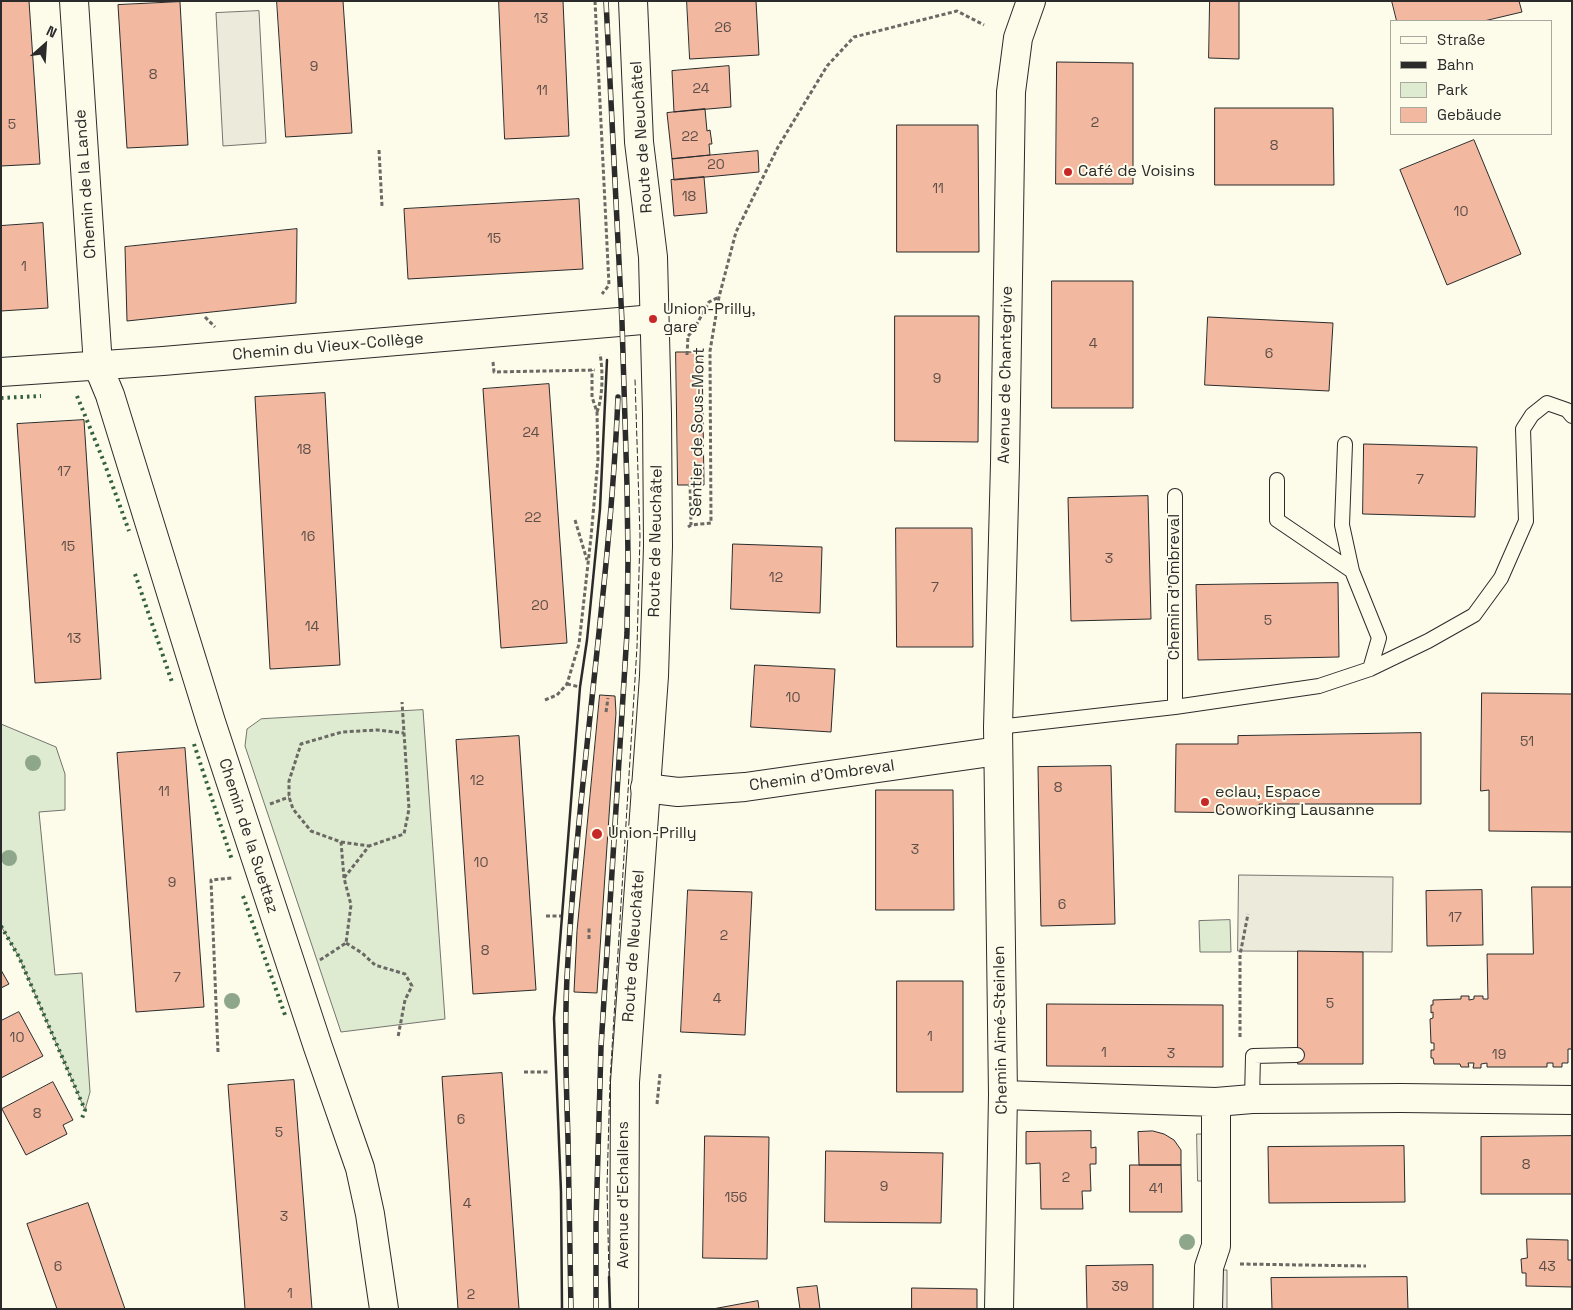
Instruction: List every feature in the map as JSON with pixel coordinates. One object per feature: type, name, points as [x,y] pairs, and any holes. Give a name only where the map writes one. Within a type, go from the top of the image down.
[{"type":"street","name":"Chemin de la Lande","points":[[74,1],[98,366]]},
{"type":"street","name":"Route de Neuchâtel","points":[[625,1082],[654,676],[658,546],[653,257],[639,142],[633,1]]},
{"type":"street","name":"Avenue de Chantegrive","points":[[998,739],[1011,92],[1018,38],[1031,1]]},
{"type":"street","name":"Chemin du Vieux-Collège","points":[[1,372],[98,366],[654,320]]},
{"type":"street","name":"Chemin de la Suettaz","points":[[98,366],[112,404],[211,722],[315,1039],[360,1168],[374,1239],[384,1309]]},
{"type":"street","name":"Chemin d'Ombreval","points":[[645,788],[678,792],[744,787],[998,739]]},
{"type":"street","name":"Chemin Aimé-Steinlen","points":[[998,739],[1003,1096],[999,1309]]},
{"type":"street","name":"Avenue d'Echallens","points":[[624,1309],[625,1082]]},
{"type":"street","points":[[1003,1096],[1216,1102],[1252,1099],[1401,1098],[1572,1100]]},
{"type":"street","points":[[1208,1309],[1209,1266],[1216,1246],[1216,1102]]},
{"type":"lane","name":"Chemin d'Ombreval","points":[[998,739],[1175,707],[1319,686],[1370,669],[1428,642],[1474,615],[1501,578],[1526,521],[1523,430],[1532,415],[1547,403],[1567,410],[1572,416]]},
{"type":"lane","points":[[1345,444],[1342,525],[1352,571],[1379,638],[1370,669]]},
{"type":"lane","points":[[1277,480],[1277,520],[1352,571]]},
{"type":"lane","name":"Chemin d'Ombreval","points":[[1175,496],[1175,707]]},
{"type":"lane","points":[[1252,1099],[1252,1056],[1298,1055]]},
{"type":"path","points":[[595,1],[608,285]]},
{"type":"path","name":"Sentier de Sous-Mont","points":[[658,546],[691,525],[711,523],[710,351],[719,297],[736,232],[778,147],[826,66],[854,37],[957,11],[984,25]]},
{"type":"path","points":[[379,150],[382,206]]},
{"type":"path","name":"Sentier de Sous-Mont","points":[[681,336],[688,336],[709,302],[719,297]]},
{"type":"path","points":[[492,358],[494,372],[594,370],[592,398],[596,412],[598,459],[579,644],[568,684],[557,696],[545,700]]},
{"type":"path","points":[[596,412],[600,402],[601,361]]},
{"type":"path","points":[[575,520],[588,563]]},
{"type":"path","points":[[568,684],[580,687]]},
{"type":"path","points":[[606,712],[608,698]]},
{"type":"path","points":[[402,702],[409,809],[404,834],[369,846],[341,842],[311,831],[292,809],[289,781],[302,744],[342,732],[377,730],[404,734]]},
{"type":"path","points":[[262,807],[290,797]]},
{"type":"path","points":[[314,965],[346,943],[351,905],[344,878],[341,842]]},
{"type":"path","points":[[344,878],[369,846]]},
{"type":"path","points":[[218,1052],[212,880],[235,878]]},
{"type":"path","points":[[1240,1042],[1240,954],[1248,914]]},
{"type":"path","points":[[546,916],[562,916]]},
{"type":"path","points":[[589,926],[589,938]]},
{"type":"path","points":[[346,943],[362,953],[375,965],[405,974],[412,986],[405,1000],[398,1037]]},
{"type":"path","points":[[524,1072],[548,1072]]},
{"type":"path","points":[[656,1107],[660,1074]]},
{"type":"path","points":[[1240,1264],[1366,1266]]},
{"type":"green space","points":[[423,710],[445,1019],[341,1032],[245,746],[247,729],[261,719]]},
{"type":"green space","points":[[1,724],[56,747],[65,774],[65,810],[39,812],[55,975],[82,973],[90,1092],[85,1110],[19,957],[1,926]]},
{"type":"green space","points":[[1230,920],[1231,952],[1200,952],[1199,921]]},
{"type":"shaded area","points":[[259,11],[266,143],[223,146],[216,13]]},
{"type":"shaded area","points":[[1239,875],[1393,877],[1392,952],[1238,951]]},
{"type":"shaded area","points":[[1197,1134],[1206,1134],[1207,1181],[1198,1181]]},
{"type":"shaded area","points":[[1218,1270],[1227,1270],[1227,1309],[1218,1309]]},
{"type":"building","points":[[1,1],[29,1],[40,164],[1,166]]},
{"type":"building","points":[[277,1],[343,1],[352,133],[286,137]]},
{"type":"building","points":[[499,1],[563,1],[569,136],[505,139]]},
{"type":"building","points":[[687,1],[756,1],[759,55],[690,59]]},
{"type":"building","points":[[1210,1],[1239,1],[1239,59],[1209,58]]},
{"type":"building","points":[[1392,1],[1519,1],[1522,12],[1488,20],[1397,20]]},
{"type":"building","points":[[180,2],[188,145],[127,148],[118,5]]},
{"type":"building","points":[[1057,62],[1133,63],[1133,184],[1056,184]]},
{"type":"building","points":[[729,66],[731,107],[674,112],[672,71]]},
{"type":"building","points":[[1215,108],[1333,108],[1334,185],[1215,185]]},
{"type":"building","points":[[705,109],[707,131],[710,130],[712,144],[709,144],[710,155],[672,159],[667,113]]},
{"type":"building","points":[[897,125],[978,125],[979,252],[897,252]]},
{"type":"building","points":[[1474,140],[1521,254],[1447,285],[1400,170]]},
{"type":"building","points":[[758,151],[759,172],[674,180],[672,159]]},
{"type":"building","points":[[704,177],[707,213],[674,216],[671,180]]},
{"type":"building","points":[[579,199],[583,269],[408,279],[404,209]]},
{"type":"building","points":[[43,223],[48,308],[1,311],[1,226]]},
{"type":"building","points":[[297,229],[296,303],[127,321],[125,247]]},
{"type":"building","points":[[1052,281],[1133,281],[1133,408],[1052,408]]},
{"type":"building","points":[[895,316],[979,316],[978,442],[895,441]]},
{"type":"building","points":[[1208,317],[1333,323],[1329,391],[1205,385]]},
{"type":"building","points":[[676,352],[702,352],[704,485],[678,485]]},
{"type":"building","points":[[549,384],[567,643],[501,648],[483,389]]},
{"type":"building","points":[[325,393],[340,665],[270,669],[255,397]]},
{"type":"building","points":[[84,420],[101,679],[35,683],[17,424]]},
{"type":"building","points":[[1364,444],[1477,447],[1475,517],[1363,514]]},
{"type":"building","points":[[1148,496],[1151,619],[1071,621],[1068,498]]},
{"type":"building","points":[[896,528],[972,528],[973,647],[897,647]]},
{"type":"building","points":[[733,544],[822,547],[820,613],[731,609]]},
{"type":"building","points":[[1338,583],[1339,657],[1198,660],[1196,585]]},
{"type":"building","points":[[755,665],[835,669],[831,732],[751,727]]},
{"type":"building","points":[[1482,693],[1572,694],[1572,832],[1489,831],[1489,790],[1481,791]]},
{"type":"building","points":[[600,695],[615,696],[616,713],[597,993],[574,992],[577,931]]},
{"type":"building","points":[[1421,733],[1421,804],[1259,804],[1259,813],[1175,812],[1176,744],[1238,744],[1238,736]]},
{"type":"building","points":[[519,736],[536,990],[473,994],[456,740]]},
{"type":"building","points":[[185,748],[204,1007],[136,1012],[117,753]]},
{"type":"building","points":[[1111,766],[1115,924],[1041,926],[1038,767]]},
{"type":"building","points":[[876,790],[953,790],[954,910],[876,910]]},
{"type":"building","points":[[1532,887],[1572,887],[1572,1049],[1568,1049],[1568,1063],[1562,1063],[1562,1067],[1553,1067],[1553,1063],[1547,1063],[1547,1067],[1487,1067],[1487,1063],[1481,1064],[1481,1068],[1473,1068],[1474,1063],[1468,1063],[1469,1067],[1461,1067],[1460,1064],[1434,1064],[1433,1058],[1431,1058],[1431,1050],[1434,1050],[1434,1043],[1431,1043],[1430,1019],[1433,1018],[1431,1005],[1433,1005],[1433,1000],[1461,999],[1461,996],[1469,996],[1469,1000],[1474,999],[1474,996],[1483,996],[1483,999],[1488,999],[1487,954],[1533,954]]},
{"type":"building","points":[[688,890],[752,892],[745,1035],[681,1032]]},
{"type":"building","points":[[1482,890],[1483,945],[1427,946],[1426,891]]},
{"type":"building","points":[[1298,951],[1363,952],[1363,1064],[1298,1064]]},
{"type":"building","points":[[1,970],[9,984],[1,988]]},
{"type":"building","points":[[897,981],[963,981],[963,1092],[897,1092]]},
{"type":"building","points":[[1047,1004],[1223,1005],[1223,1067],[1047,1066]]},
{"type":"building","points":[[19,1012],[43,1056],[1,1078],[1,1021]]},
{"type":"building","points":[[502,1073],[519,1309],[458,1309],[442,1077]]},
{"type":"building","points":[[294,1080],[312,1309],[245,1309],[228,1085]]},
{"type":"building","points":[[53,1082],[73,1120],[63,1125],[67,1134],[26,1155],[2,1109]]},
{"type":"building","points":[[1091,1131],[1091,1148],[1096,1147],[1096,1164],[1090,1164],[1091,1191],[1082,1191],[1083,1209],[1041,1209],[1040,1163],[1026,1164],[1026,1132]]},
{"type":"building","points":[[1153,1131],[1164,1134],[1174,1140],[1181,1150],[1181,1165],[1139,1165],[1138,1132]]},
{"type":"building","points":[[705,1136],[769,1137],[767,1259],[703,1258]]},
{"type":"building","points":[[1572,1136],[1572,1194],[1481,1194],[1481,1137]]},
{"type":"building","points":[[1404,1146],[1405,1202],[1269,1203],[1268,1147]]},
{"type":"building","points":[[826,1151],[943,1153],[941,1223],[825,1222]]},
{"type":"building","points":[[1130,1165],[1181,1165],[1182,1212],[1130,1212]]},
{"type":"building","points":[[88,1203],[125,1309],[57,1309],[27,1224]]},
{"type":"building","points":[[1527,1239],[1568,1240],[1568,1260],[1572,1260],[1572,1287],[1526,1286],[1526,1273],[1522,1273],[1521,1259],[1527,1258]]},
{"type":"building","points":[[1153,1265],[1153,1309],[1087,1309],[1086,1266]]},
{"type":"building","points":[[1407,1277],[1408,1309],[1272,1309],[1271,1278]]},
{"type":"building","points":[[817,1286],[820,1309],[800,1309],[797,1288]]},
{"type":"building","points":[[912,1288],[977,1289],[977,1309],[912,1309]]},
{"type":"building","points":[[758,1301],[759,1309],[713,1309]]},
{"type":"railway","points":[[596,1309],[596,1223],[601,1047],[627,633],[628,558],[622,322],[606,1]]},
{"type":"railway","points":[[571,1309],[566,1049],[567,982],[579,819],[602,608],[618,397]]},
{"type":"hedge","points":[[1,398],[41,396]]},
{"type":"hedge","points":[[77,396],[129,531]]},
{"type":"hedge","points":[[135,574],[172,682]]},
{"type":"hedge","points":[[194,744],[232,860]]},
{"type":"hedge","points":[[243,896],[285,1015]]},
{"type":"hedge","points":[[1,926],[19,957],[85,1110],[81,1121]]},
{"type":"fence","points":[[609,1277],[607,1187],[610,1081],[637,647],[640,536],[635,379]]},
{"type":"wall","points":[[562,1309],[561,1192],[554,1018],[580,687],[587,640],[600,509],[607,360]]},
{"type":"wall","points":[[609,1277],[610,1309]]},
{"type":"place","name":"Café de Voisins","points":[[1068,172]]},
{"type":"place","name":"Union-Prilly, gare","points":[[653,319]]},
{"type":"place","name":"eclau, Espace Coworking Lausanne","points":[[1205,802]]},
{"type":"place","name":"Union-Prilly","points":[[597,834]]}]
